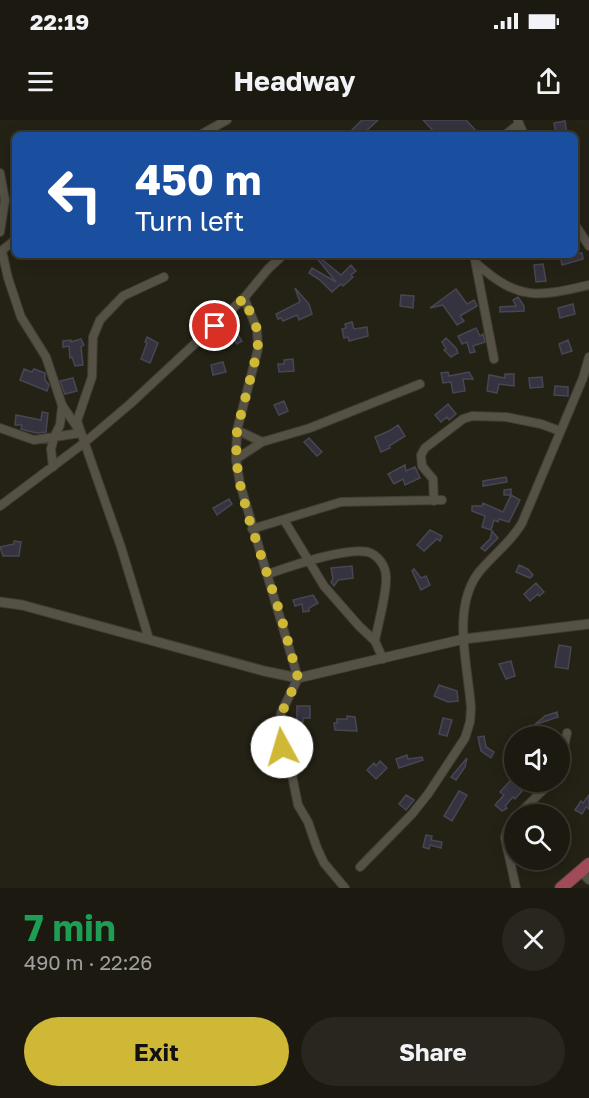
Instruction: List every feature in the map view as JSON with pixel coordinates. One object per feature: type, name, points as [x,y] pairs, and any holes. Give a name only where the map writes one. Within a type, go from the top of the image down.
[{"type":"main road","points":[[561,888],[586,872]]},
{"type":"street","points":[[205,132],[227,120]]},
{"type":"street","points":[[0,173],[5,200],[0,232]]},
{"type":"street","points":[[578,228],[589,243]]},
{"type":"street","points":[[1,251],[21,317],[49,364],[62,405],[84,443],[121,547],[150,639]]},
{"type":"street","points":[[0,506],[84,443],[130,404],[244,298],[279,258]]},
{"type":"street","points":[[475,258],[494,359]]},
{"type":"street","points":[[477,264],[494,279],[525,294],[542,295],[589,285]]},
{"type":"street","points":[[79,431],[78,417],[92,377],[93,338],[100,320],[123,296],[164,277]]},
{"type":"street","points":[[244,298],[257,329],[258,349],[237,430],[236,459],[252,529],[268,573],[298,678],[277,723],[277,731],[291,770],[298,805],[308,822],[324,863],[345,888]]},
{"type":"street","points":[[360,867],[412,814],[465,738],[471,708],[462,617],[467,594],[496,552],[517,532],[586,377],[589,357]]},
{"type":"street","points":[[236,459],[262,442],[310,428],[420,384]]},
{"type":"street","points":[[52,467],[51,449],[60,425],[62,405]]},
{"type":"street","points":[[252,529],[341,502],[438,500],[433,479],[422,466],[421,455],[425,448],[463,419],[472,416],[506,417],[541,424],[560,431]]},
{"type":"street","points":[[0,428],[34,440],[79,431]]},
{"type":"street","points":[[237,430],[262,442]]},
{"type":"street","points":[[284,520],[308,561],[341,606],[375,641],[383,659]]},
{"type":"street","points":[[268,573],[308,561],[361,552],[369,552],[377,557],[384,566],[386,577],[375,641]]},
{"type":"street","points":[[0,602],[22,605],[264,671],[298,678],[464,639],[589,624]]},
{"type":"street","points":[[529,804],[541,792]]},
{"type":"street","points":[[512,870],[516,888]]},
{"type":"building","points":[[362,120],[378,120],[365,132],[352,130]]},
{"type":"building","points":[[423,120],[466,120],[477,132],[434,132]]},
{"type":"building","points":[[565,121],[567,132],[556,132],[554,123]]},
{"type":"building","points":[[578,253],[582,253],[583,259],[562,265],[561,258],[578,258]]},
{"type":"building","points":[[317,258],[320,258],[341,275],[351,265],[356,271],[343,286],[341,284],[332,292],[309,273],[312,268],[336,282]]},
{"type":"building","points":[[543,264],[546,281],[536,282],[534,265]]},
{"type":"building","points":[[295,288],[309,304],[312,314],[299,320],[297,315],[283,321],[281,318],[278,319],[276,314],[300,302]]},
{"type":"building","points":[[456,289],[467,304],[474,300],[477,306],[460,316],[464,321],[457,325],[443,305],[430,308]]},
{"type":"building","points":[[401,295],[414,296],[413,308],[400,306]]},
{"type":"building","points":[[518,297],[524,306],[524,311],[500,312],[500,307],[516,306],[513,300]]},
{"type":"building","points":[[573,304],[575,314],[560,318],[558,308]]},
{"type":"building","points":[[352,322],[354,329],[367,327],[368,336],[349,341],[348,337],[344,338],[342,329],[346,328],[345,324]]},
{"type":"building","points":[[232,326],[242,341],[237,344],[233,338],[226,342],[220,334]]},
{"type":"building","points":[[476,328],[480,336],[483,334],[485,342],[473,346],[475,352],[470,353],[467,342],[462,344],[458,336]]},
{"type":"building","points":[[147,337],[158,343],[150,363],[141,359]]},
{"type":"building","points":[[446,338],[458,353],[451,357],[444,350],[446,349],[442,342]]},
{"type":"building","points":[[81,339],[84,345],[81,347],[83,365],[75,366],[72,357],[70,358],[69,346],[63,347],[63,341],[71,340],[71,342]]},
{"type":"building","points":[[568,340],[572,351],[562,354],[559,344]]},
{"type":"building","points":[[293,359],[294,371],[279,372],[278,364],[284,364],[284,360]]},
{"type":"building","points":[[223,362],[226,372],[213,375],[211,365]]},
{"type":"building","points":[[24,369],[32,372],[34,369],[45,373],[45,380],[49,385],[47,391],[20,380]]},
{"type":"building","points":[[448,372],[449,376],[469,372],[473,379],[463,379],[465,391],[453,393],[451,382],[443,383],[441,373]]},
{"type":"building","points":[[505,374],[514,374],[514,386],[499,384],[497,393],[487,391],[489,375],[505,378]]},
{"type":"building","points":[[542,377],[543,387],[530,388],[529,378]]},
{"type":"building","points":[[73,378],[77,391],[65,394],[60,381]]},
{"type":"building","points":[[555,386],[568,387],[568,396],[554,395]]},
{"type":"building","points":[[284,401],[288,411],[279,415],[274,405]]},
{"type":"building","points":[[448,404],[456,414],[449,420],[447,417],[441,422],[435,415]]},
{"type":"building","points":[[42,412],[48,413],[46,432],[28,431],[21,429],[22,425],[15,425],[16,415],[41,420]]},
{"type":"building","points":[[398,425],[405,436],[381,452],[375,437]]},
{"type":"building","points":[[309,438],[322,452],[317,456],[304,442]]},
{"type":"building","points":[[405,465],[406,471],[415,467],[420,478],[405,485],[403,479],[394,484],[388,474]]},
{"type":"building","points":[[506,477],[507,482],[483,486],[483,481]]},
{"type":"building","points":[[511,489],[511,495],[504,495],[504,490]]},
{"type":"building","points":[[511,495],[520,500],[509,522],[499,519],[498,522],[494,520],[491,530],[482,527],[485,516],[472,511],[472,506],[482,506],[483,503],[503,512]]},
{"type":"building","points":[[229,499],[232,504],[217,515],[213,508]]},
{"type":"building","points":[[430,530],[442,536],[440,541],[437,539],[424,551],[417,545]]},
{"type":"building","points":[[492,531],[498,538],[485,551],[481,548],[490,539]]},
{"type":"building","points":[[14,541],[21,542],[19,556],[3,556],[0,547],[14,544]]},
{"type":"building","points":[[519,565],[528,569],[533,575],[530,578],[516,572]]},
{"type":"building","points":[[352,566],[353,578],[338,580],[334,586],[331,582],[333,579],[331,568]]},
{"type":"building","points":[[414,569],[421,578],[426,576],[430,585],[421,590],[412,571]]},
{"type":"building","points":[[536,583],[544,592],[530,601],[524,594]]},
{"type":"building","points":[[313,595],[318,603],[309,608],[309,611],[303,612],[302,604],[295,606],[293,600]]},
{"type":"building","points":[[559,645],[571,647],[568,669],[555,667]]},
{"type":"building","points":[[511,661],[515,676],[506,679],[499,664]]},
{"type":"building","points":[[439,685],[457,691],[458,701],[448,702],[434,696]]},
{"type":"building","points":[[297,706],[310,706],[310,718],[303,718],[303,722],[297,723]]},
{"type":"building","points":[[557,712],[558,717],[534,725],[545,716]]},
{"type":"building","points":[[347,716],[355,717],[357,731],[335,730],[334,723],[337,723],[337,719],[347,719]]},
{"type":"building","points":[[443,718],[452,720],[447,736],[439,734]]},
{"type":"building","points":[[484,736],[486,747],[494,752],[491,758],[481,751],[478,737]]},
{"type":"building","points":[[407,755],[408,759],[422,757],[423,760],[399,768],[396,759]]},
{"type":"building","points":[[467,758],[465,767],[456,780],[451,777]]},
{"type":"building","points":[[380,761],[387,768],[376,779],[367,770],[374,763],[376,766]]},
{"type":"building","points":[[504,788],[504,792],[521,792],[515,799],[513,797],[504,804],[502,811],[495,805],[504,795],[500,792]]},
{"type":"building","points":[[459,791],[467,795],[452,821],[444,816]]},
{"type":"building","points":[[406,795],[414,800],[406,810],[399,804]]},
{"type":"building","points":[[589,795],[589,809],[586,807],[582,814],[575,810],[581,801],[583,803]]},
{"type":"building","points":[[426,835],[432,836],[431,840],[442,842],[441,848],[430,845],[429,849],[423,847]]},
{"type":"route","points":[[215,326],[244,298],[257,329],[258,349],[237,430],[236,459],[248,516],[268,573],[298,678],[277,723],[282,747]]}]
